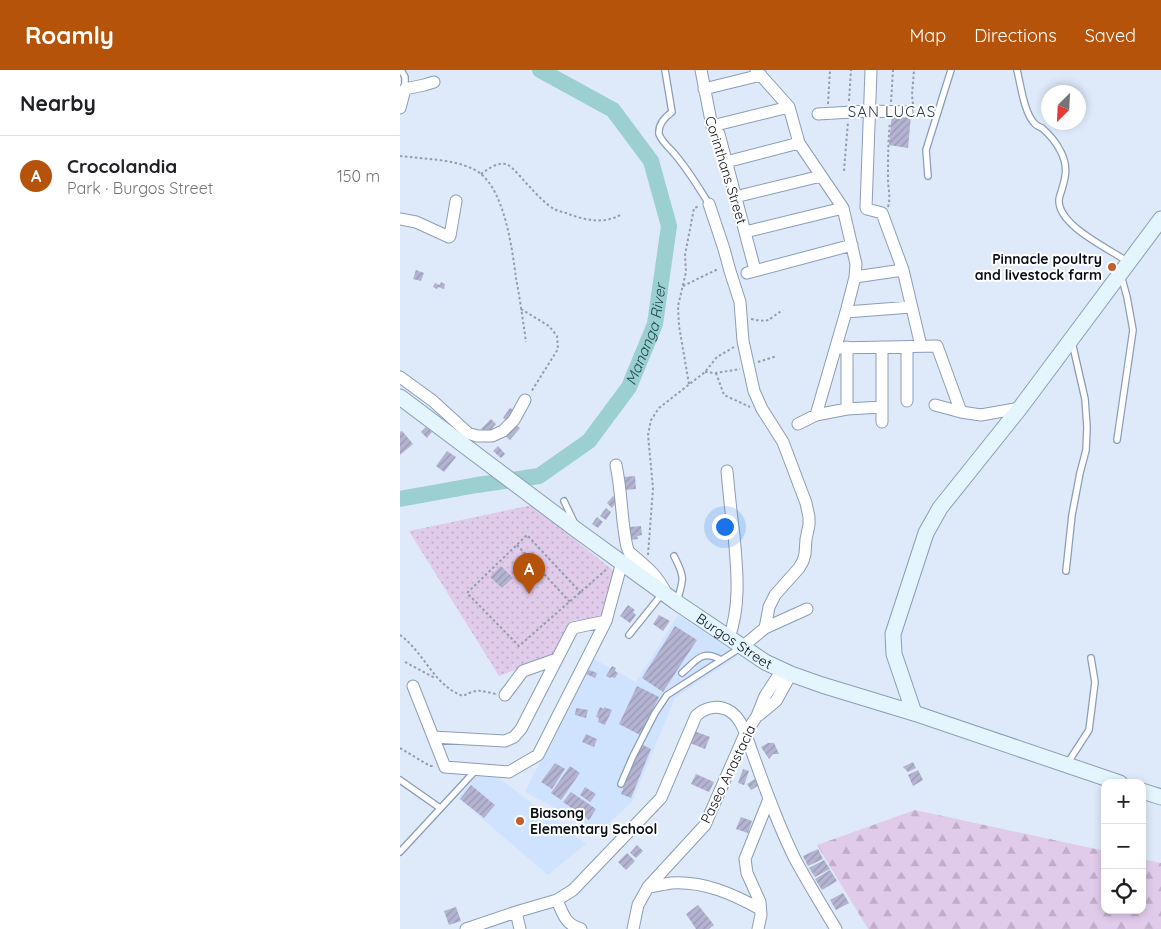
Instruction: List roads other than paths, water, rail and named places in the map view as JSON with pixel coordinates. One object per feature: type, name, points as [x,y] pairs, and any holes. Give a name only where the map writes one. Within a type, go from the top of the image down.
[{"type":"street","name":"Corinthans Street","points":[[701,70],[712,126],[719,134],[745,232],[751,272],[852,245]]},
{"type":"street","points":[[871,70],[866,208],[881,212],[903,270],[921,346]]},
{"type":"street","points":[[704,89],[758,73],[788,107],[799,143],[843,208],[856,264],[855,277],[846,312],[842,348],[847,409]]},
{"type":"street","points":[[400,108],[405,89],[434,82]]},
{"type":"street","points":[[712,126],[788,107]]},
{"type":"street","points":[[823,114],[869,111],[907,112]]},
{"type":"street","points":[[726,162],[799,143]]},
{"type":"street","points":[[735,197],[821,176]]},
{"type":"street","points":[[400,219],[416,222],[449,237],[456,201]]},
{"type":"street","points":[[709,204],[740,302],[742,341],[754,391],[789,456],[806,503],[809,517],[803,562],[775,595],[769,607],[765,628]]},
{"type":"street","points":[[745,232],[843,208]]},
{"type":"street","points":[[914,713],[894,654],[893,634],[926,533],[940,508],[1020,408],[1161,219]]},
{"type":"street","points":[[855,277],[903,270]]},
{"type":"street","points":[[846,312],[911,307]]},
{"type":"street","points":[[842,348],[937,346],[961,412]]},
{"type":"street","points":[[882,347],[882,422]]},
{"type":"street","points":[[907,347],[907,401]]},
{"type":"street","points":[[816,416],[842,348]]},
{"type":"street","points":[[400,377],[433,401],[468,433],[478,436],[492,436],[503,430],[514,420],[525,400]]},
{"type":"street","name":"Burgos Street","points":[[400,397],[578,531],[615,565],[669,597],[765,662],[822,685],[914,713],[1109,779]]},
{"type":"street","points":[[935,405],[981,415],[1020,408]]},
{"type":"street","points":[[798,424],[816,416],[847,409],[882,407]]},
{"type":"street","points":[[616,465],[627,547],[660,581],[669,597]]},
{"type":"street","points":[[727,470],[737,568],[737,605],[729,638]]},
{"type":"street","points":[[413,686],[445,767],[509,772],[538,755],[606,621],[615,565]]},
{"type":"street","points":[[742,647],[765,628],[807,609]]},
{"type":"street","points":[[433,737],[505,741],[514,737],[521,729],[573,628],[606,621]]},
{"type":"street","points":[[506,695],[523,671],[557,659]]},
{"type":"street","name":"Paseo Anastacia","points":[[633,929],[638,905],[648,887],[705,824],[745,734],[757,716],[776,701],[787,672]]},
{"type":"street","points":[[466,929],[557,900],[573,890],[661,798],[696,716],[708,708],[723,708],[736,716],[742,725],[768,798],[795,859],[836,929]]},
{"type":"street","points":[[1146,791],[1161,797]]},
{"type":"street","points":[[758,929],[761,915],[760,902],[747,873],[745,859],[768,798]]},
{"type":"street","points":[[648,887],[673,883],[705,885],[735,895],[760,909]]},
{"type":"street","points":[[557,900],[570,924],[581,929]]},
{"type":"street","points":[[516,912],[520,929]]},
{"type":"lane","points":[[401,70],[405,89]]},
{"type":"lane","points":[[665,70],[672,112],[664,117],[659,134],[664,143],[684,164],[709,204]]},
{"type":"lane","points":[[928,176],[926,150],[951,70]]},
{"type":"lane","points":[[1017,70],[1027,110],[1035,124],[1043,129],[1062,153],[1066,173],[1059,201],[1062,212],[1070,224],[1095,242],[1119,255],[1124,267],[1133,330],[1117,440]]},
{"type":"lane","points":[[1066,571],[1072,515],[1086,450],[1087,427],[1085,399],[1072,339]]},
{"type":"lane","points":[[564,501],[578,531]]},
{"type":"lane","points":[[629,635],[669,597],[683,580],[682,573],[674,556]]},
{"type":"lane","points":[[621,784],[655,713],[667,695],[742,647]]},
{"type":"lane","points":[[682,673],[702,656],[712,655],[722,660]]},
{"type":"lane","points":[[1067,764],[1089,730],[1095,682],[1091,658]]},
{"type":"lane","points":[[400,852],[476,770]]},
{"type":"lane","points":[[400,780],[440,808]]},
{"type":"waterway","name":"Mananga River","points":[[400,499],[539,476],[589,441],[629,387],[655,324],[669,226],[651,161],[613,110],[540,70]]},
{"type":"place","name":"Pinnacle poultry and livestock farm","points":[[1112,267]]},
{"type":"place","name":"Crocolandia","points":[[529,594]]},
{"type":"place","name":"Biasong Elementary School","points":[[520,821]]},
{"type":"district","name":"SAN LUCAS","points":[[892,112]]}]
